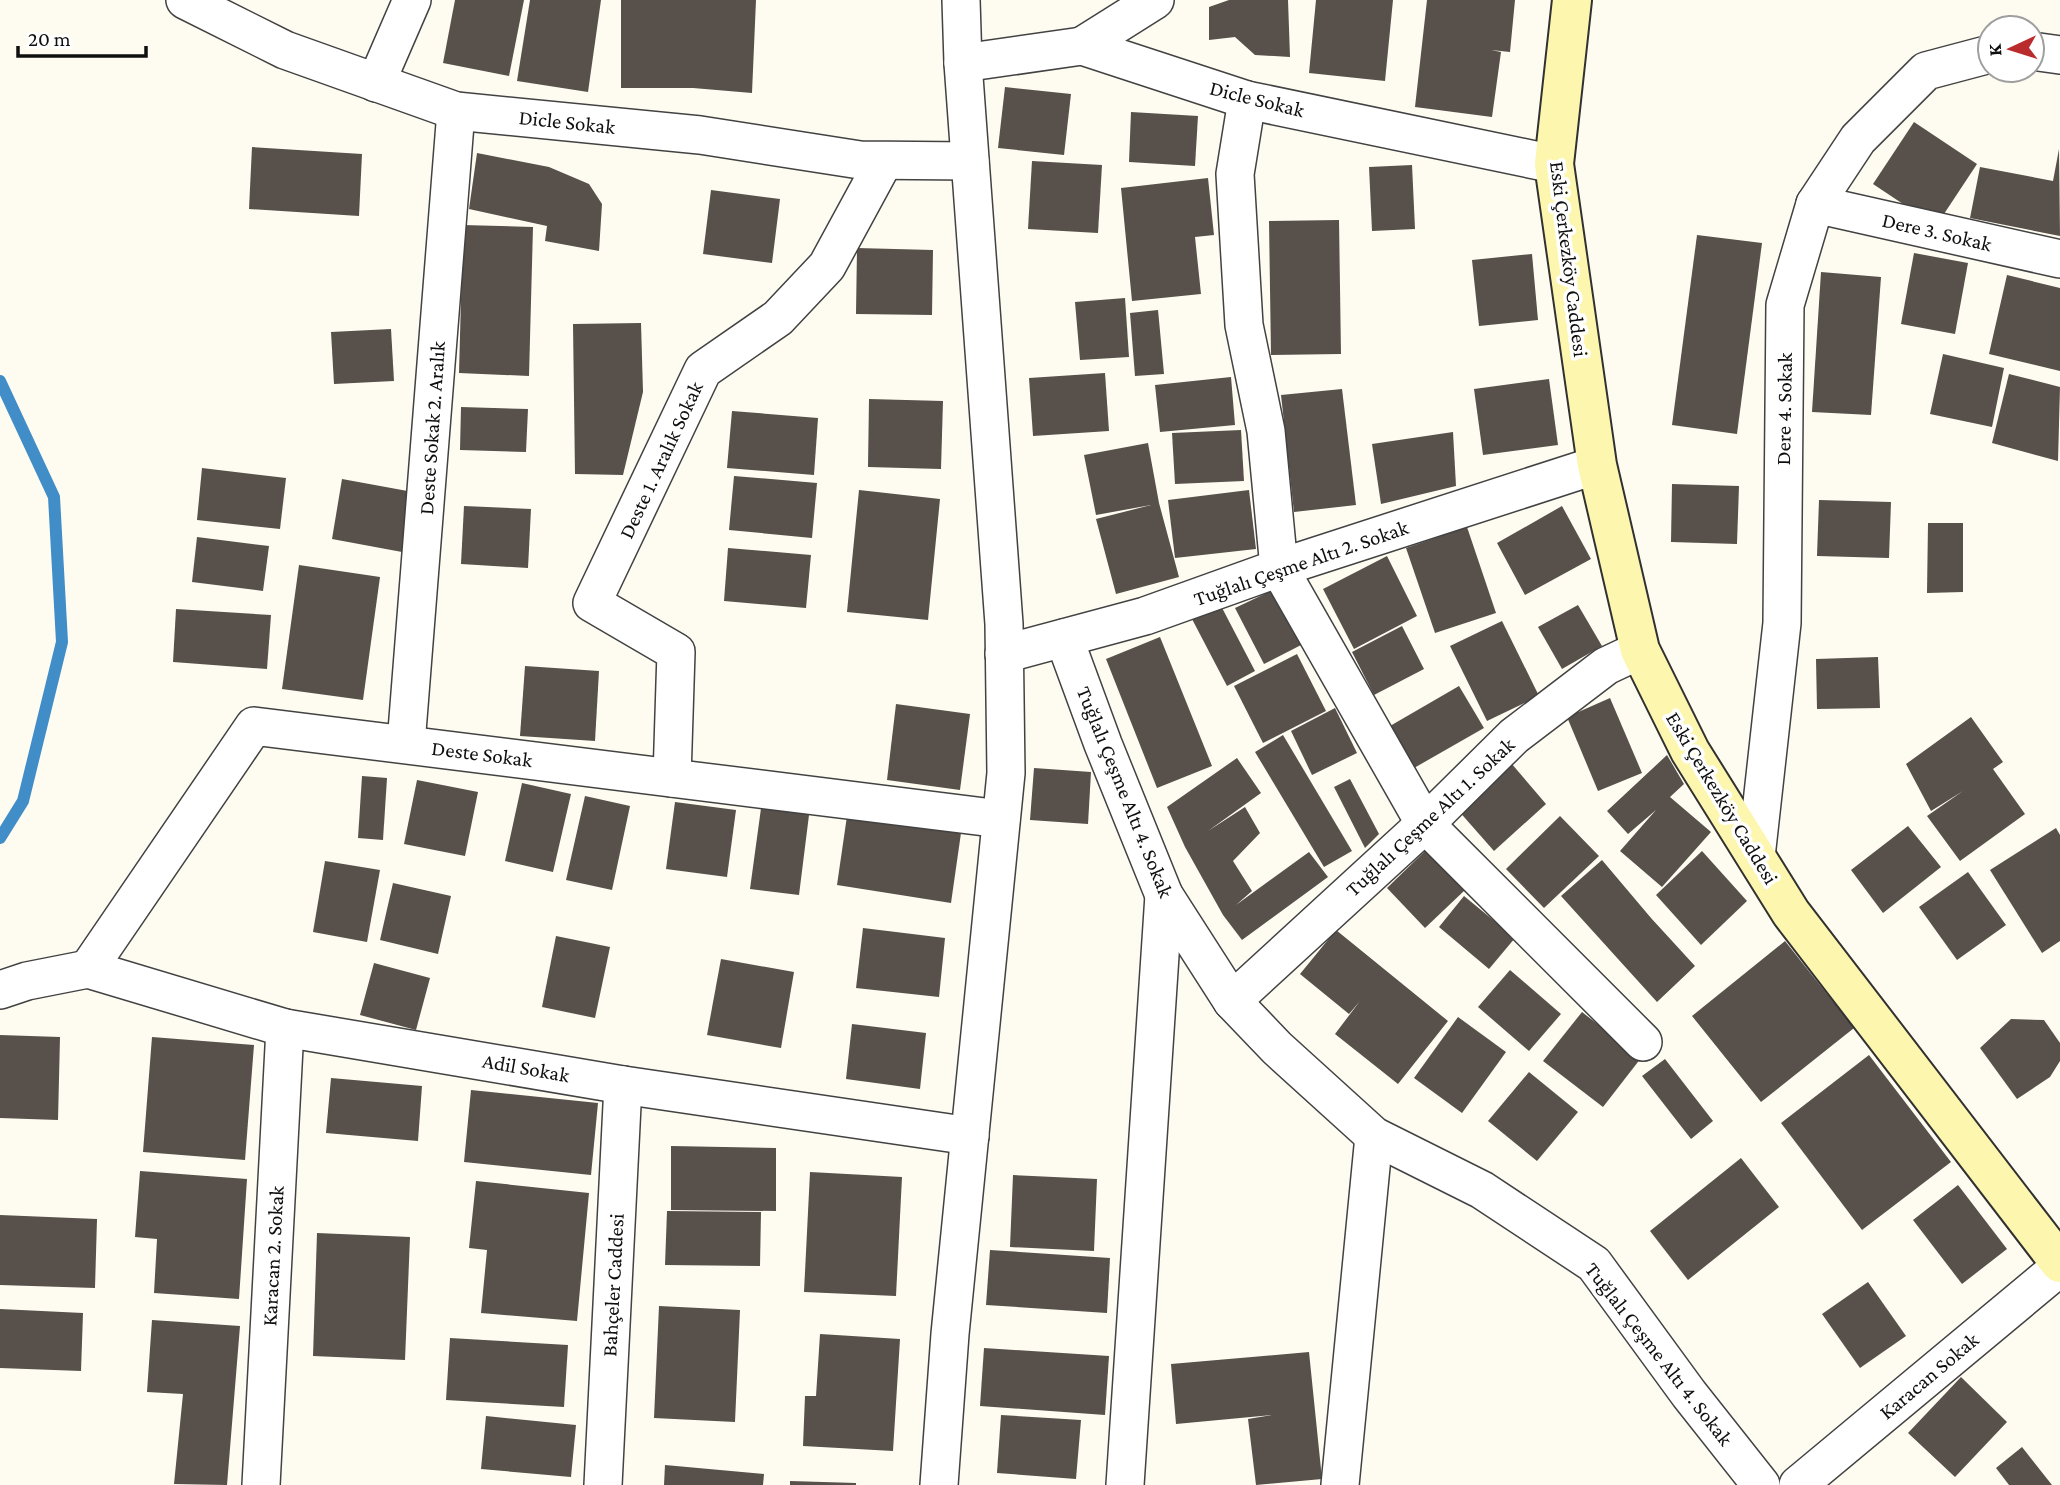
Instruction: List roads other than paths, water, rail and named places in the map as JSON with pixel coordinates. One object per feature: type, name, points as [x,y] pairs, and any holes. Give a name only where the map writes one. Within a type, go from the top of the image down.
[{"type":"street","name":"Dicle Sokak","points":[[185,0],[285,50],[456,111],[700,135],[860,160],[970,161]]},
{"type":"street","points":[[376,83],[412,0]]},
{"type":"street","points":[[939,1485],[950,1334],[1006,773],[1004,624],[963,63],[961,0]]},
{"type":"street","points":[[1082,46],[1155,0]]},
{"type":"street","name":"Eski Çerkezköy Caddesi","points":[[1572,0],[1554,164],[1597,466],[1640,650],[1690,751],[1791,913],[2060,1265]]},
{"type":"street","name":"Dicle Sokak","points":[[963,63],[1082,46],[1247,100],[1554,164]]},
{"type":"street","name":"Dere 4. Sokak","points":[[1756,857],[1782,622],[1785,305],[1815,205],[1858,139],[1926,71],[1976,58]]},
{"type":"street","points":[[1247,100],[1235,174],[1244,325],[1266,432],[1279,568],[1425,824],[1643,1042]]},
{"type":"street","name":"Deste Sokak 2. Aralık","points":[[406,744],[456,111]]},
{"type":"street","name":"Deste 1. Aralık Sokak","points":[[672,778],[676,652],[592,603],[703,370],[778,318],[827,266],[884,161]]},
{"type":"street","name":"Dere 3. Sokak","points":[[1815,205],[2060,259]]},
{"type":"street","name":"Tuğlalı Çeşme Altı 2. Sokak","points":[[1004,654],[1145,616],[1279,568],[1597,466]]},
{"type":"street","name":"Tuğlalı Çeşme Altı 4. Sokak","points":[[1064,638],[1164,895],[1232,1001],[1277,1048],[1374,1136],[1482,1190],[1594,1264],[1689,1394],[1761,1485]]},
{"type":"street","name":"Tuğlalı Çeşme Altı 1. Sokak","points":[[1232,1001],[1425,824],[1514,736],[1606,666],[1640,650]]},
{"type":"street","name":"Deste Sokak","points":[[88,969],[254,726],[1001,819]]},
{"type":"street","points":[[1125,1485],[1164,895]]},
{"type":"street","points":[[0,990],[27,981],[88,969]]},
{"type":"street","name":"Adil Sokak","points":[[88,969],[285,1028],[623,1085],[970,1136]]},
{"type":"street","name":"Karacan 2. Sokak","points":[[261,1485],[285,1028]]},
{"type":"street","name":"Bahçeler Caddesi","points":[[603,1485],[623,1085]]},
{"type":"street","points":[[1340,1485],[1374,1136]]},
{"type":"street","name":"Karacan Sokak","points":[[1798,1485],[2060,1265]]},
{"type":"waterway","points":[[0,381],[54,497],[62,642],[23,801],[0,838]]}]
